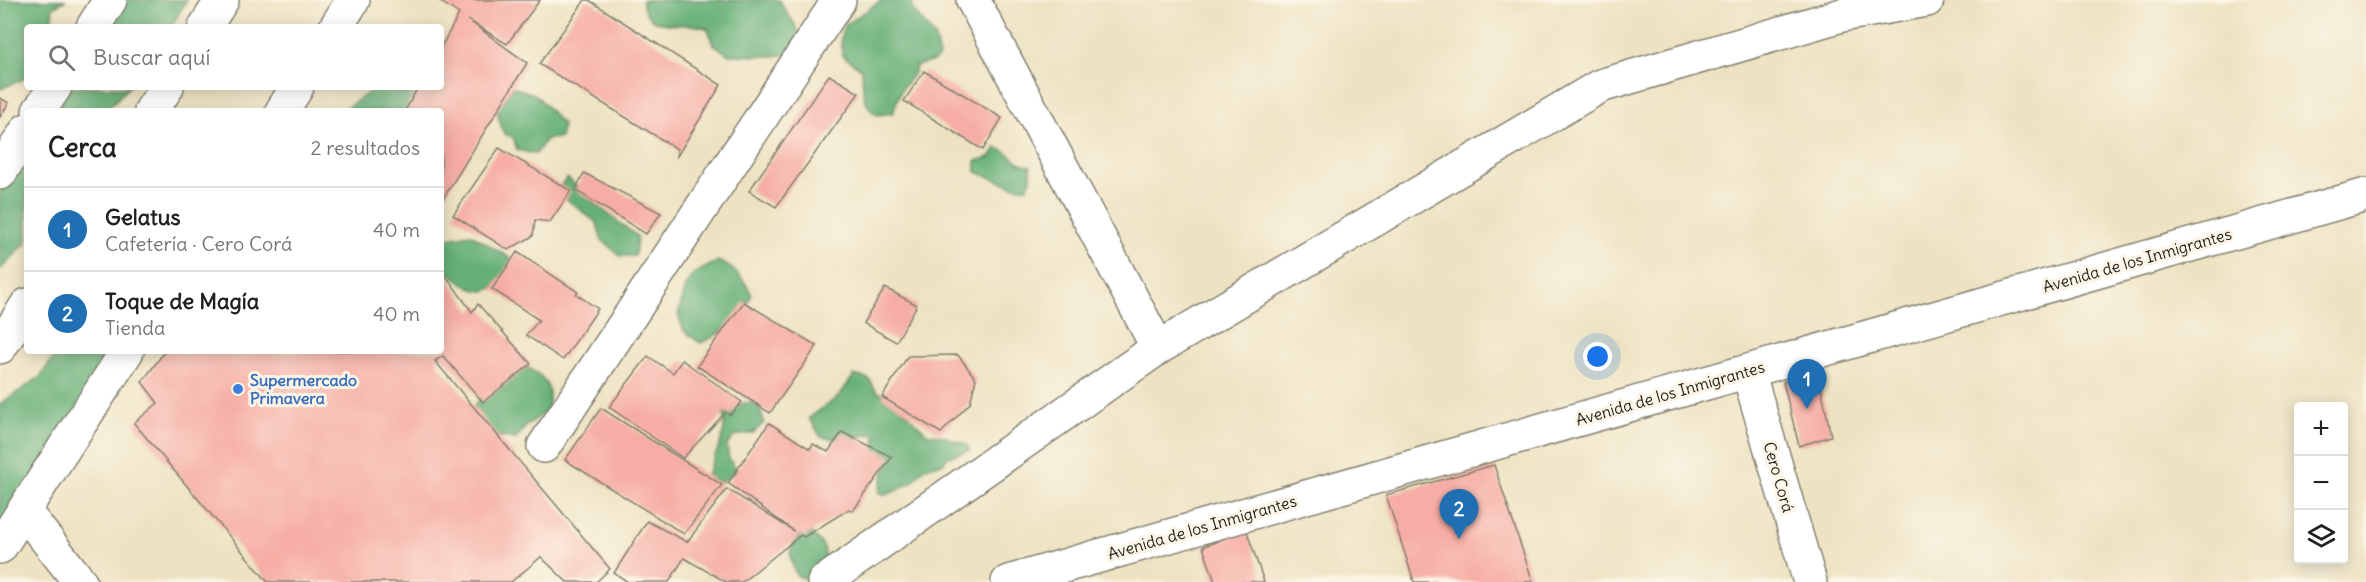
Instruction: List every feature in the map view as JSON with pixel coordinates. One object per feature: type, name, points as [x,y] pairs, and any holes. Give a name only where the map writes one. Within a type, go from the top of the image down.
[{"type":"main road","points":[[95,24],[110,0]]},
{"type":"main road","points":[[207,24],[222,0]]},
{"type":"main road","points":[[338,24],[353,0]]},
{"type":"main road","points":[[544,446],[838,0]]},
{"type":"main road","points":[[973,0],[1158,348]]},
{"type":"main road","points":[[824,582],[1158,348],[1600,86],[1837,7],[1927,0]]},
{"type":"main road","points":[[41,108],[53,90]]},
{"type":"main road","points":[[153,108],[164,90]]},
{"type":"main road","points":[[284,108],[295,90]]},
{"type":"main road","points":[[0,173],[24,135]]},
{"type":"main road","name":"Avenida de los Inmigrantes","points":[[1008,582],[1051,576],[1748,371],[2366,195]]},
{"type":"main road","points":[[0,347],[24,309]]},
{"type":"main road","points":[[0,547],[125,354]]},
{"type":"main road","name":"Cero Corá","points":[[1748,371],[1810,582]]},
{"type":"main road","points":[[24,511],[80,582]]},
{"type":"green space","points":[[1,0],[66,0],[53,7],[51,24],[24,24],[24,79],[0,89]]},
{"type":"green space","points":[[108,0],[187,0],[173,24],[99,24]]},
{"type":"green space","points":[[642,0],[780,0],[796,26],[798,37],[792,54],[729,55],[713,44],[708,29],[700,26],[659,23],[651,19],[645,11]]},
{"type":"green space","points":[[882,0],[914,0],[911,7],[935,37],[939,57],[934,61],[916,66],[913,75],[901,91],[893,113],[877,115],[865,101],[862,70],[842,55],[841,36],[844,26]]},
{"type":"green space","points":[[513,87],[536,95],[563,125],[560,138],[546,139],[536,154],[517,150],[513,137],[504,134],[500,124],[498,108]]},
{"type":"green space","points":[[52,90],[126,90],[108,108],[42,108]]},
{"type":"green space","points":[[373,90],[432,90],[424,108],[346,108]]},
{"type":"green space","points":[[24,143],[24,245],[0,270],[0,192]]},
{"type":"green space","points":[[996,148],[1019,162],[1031,166],[1031,180],[1027,188],[1013,186],[976,172],[976,161],[990,157]]},
{"type":"green space","points":[[568,178],[595,204],[637,236],[635,256],[620,256],[601,239],[597,223],[562,196],[562,183]]},
{"type":"green space","points":[[471,234],[510,258],[512,271],[487,290],[472,289],[444,267],[444,238]]},
{"type":"green space","points":[[718,261],[738,275],[752,295],[743,310],[730,324],[716,335],[700,343],[684,331],[678,315],[685,286],[693,274]]},
{"type":"green space","points":[[56,354],[122,354],[0,542],[0,404],[40,377]]},
{"type":"green space","points":[[520,364],[541,376],[545,381],[549,393],[548,410],[526,426],[516,439],[487,435],[468,416],[480,398]]},
{"type":"green space","points":[[854,375],[869,379],[877,392],[898,405],[928,434],[943,436],[966,444],[970,450],[948,457],[943,463],[924,468],[915,480],[898,490],[886,495],[879,492],[885,468],[878,458],[874,434],[846,439],[821,437],[809,418],[839,396]]},
{"type":"green space","points":[[751,402],[759,406],[764,423],[753,433],[734,436],[727,446],[729,459],[737,470],[721,482],[706,478],[721,439],[724,414],[740,404]]},
{"type":"green space","points":[[807,530],[823,545],[825,556],[819,577],[806,579],[796,575],[790,554],[792,545]]},
{"type":"building","points":[[438,0],[540,0],[507,44],[468,20],[527,63],[444,197],[444,108],[407,108],[416,90],[444,90],[444,42],[459,14]]},
{"type":"building","points":[[585,0],[589,0],[721,85],[677,156],[677,149],[539,64]]},
{"type":"building","points":[[924,71],[1002,118],[983,150],[904,101]]},
{"type":"building","points":[[829,75],[859,93],[776,207],[749,191]]},
{"type":"building","points":[[0,98],[9,103],[0,117]]},
{"type":"building","points":[[499,148],[571,191],[550,222],[535,220],[533,236],[508,250],[453,215]]},
{"type":"building","points":[[584,173],[661,213],[646,234],[575,190]]},
{"type":"building","points":[[517,252],[578,292],[576,294],[598,309],[563,360],[526,335],[539,320],[492,289]]},
{"type":"building","points":[[444,273],[472,312],[478,304],[531,364],[483,402],[443,356],[435,361],[610,569],[596,582],[567,582],[541,557],[511,582],[268,582],[134,423],[158,403],[142,382],[163,354],[444,354]]},
{"type":"building","points":[[885,288],[917,305],[896,342],[863,323]]},
{"type":"building","points":[[744,302],[817,346],[770,413],[697,366]]},
{"type":"building","points":[[958,355],[976,379],[970,403],[941,433],[882,397],[908,356]]},
{"type":"building","points":[[648,356],[673,373],[682,360],[742,402],[730,415],[726,412],[683,458],[609,407]]},
{"type":"building","points":[[1818,372],[1831,436],[1799,446],[1783,382]]},
{"type":"building","points":[[601,408],[722,485],[684,534],[565,460]]},
{"type":"building","points":[[769,423],[810,449],[813,444],[828,452],[842,432],[892,457],[853,511],[849,509],[804,537],[801,535],[742,582],[726,582],[684,558],[669,582],[628,582],[614,573],[647,521],[687,542],[727,489],[794,531],[728,483]]},
{"type":"building","points":[[1494,465],[1533,582],[1414,582],[1386,495]]},
{"type":"building","points":[[1246,529],[1264,582],[1215,582],[1203,547]]},
{"type":"place","name":"Supermercado Primavera","points":[[238,389]]},
{"type":"place","name":"Gelatus","points":[[1807,409]]},
{"type":"place","name":"Toque de Magía","points":[[1459,539]]}]
